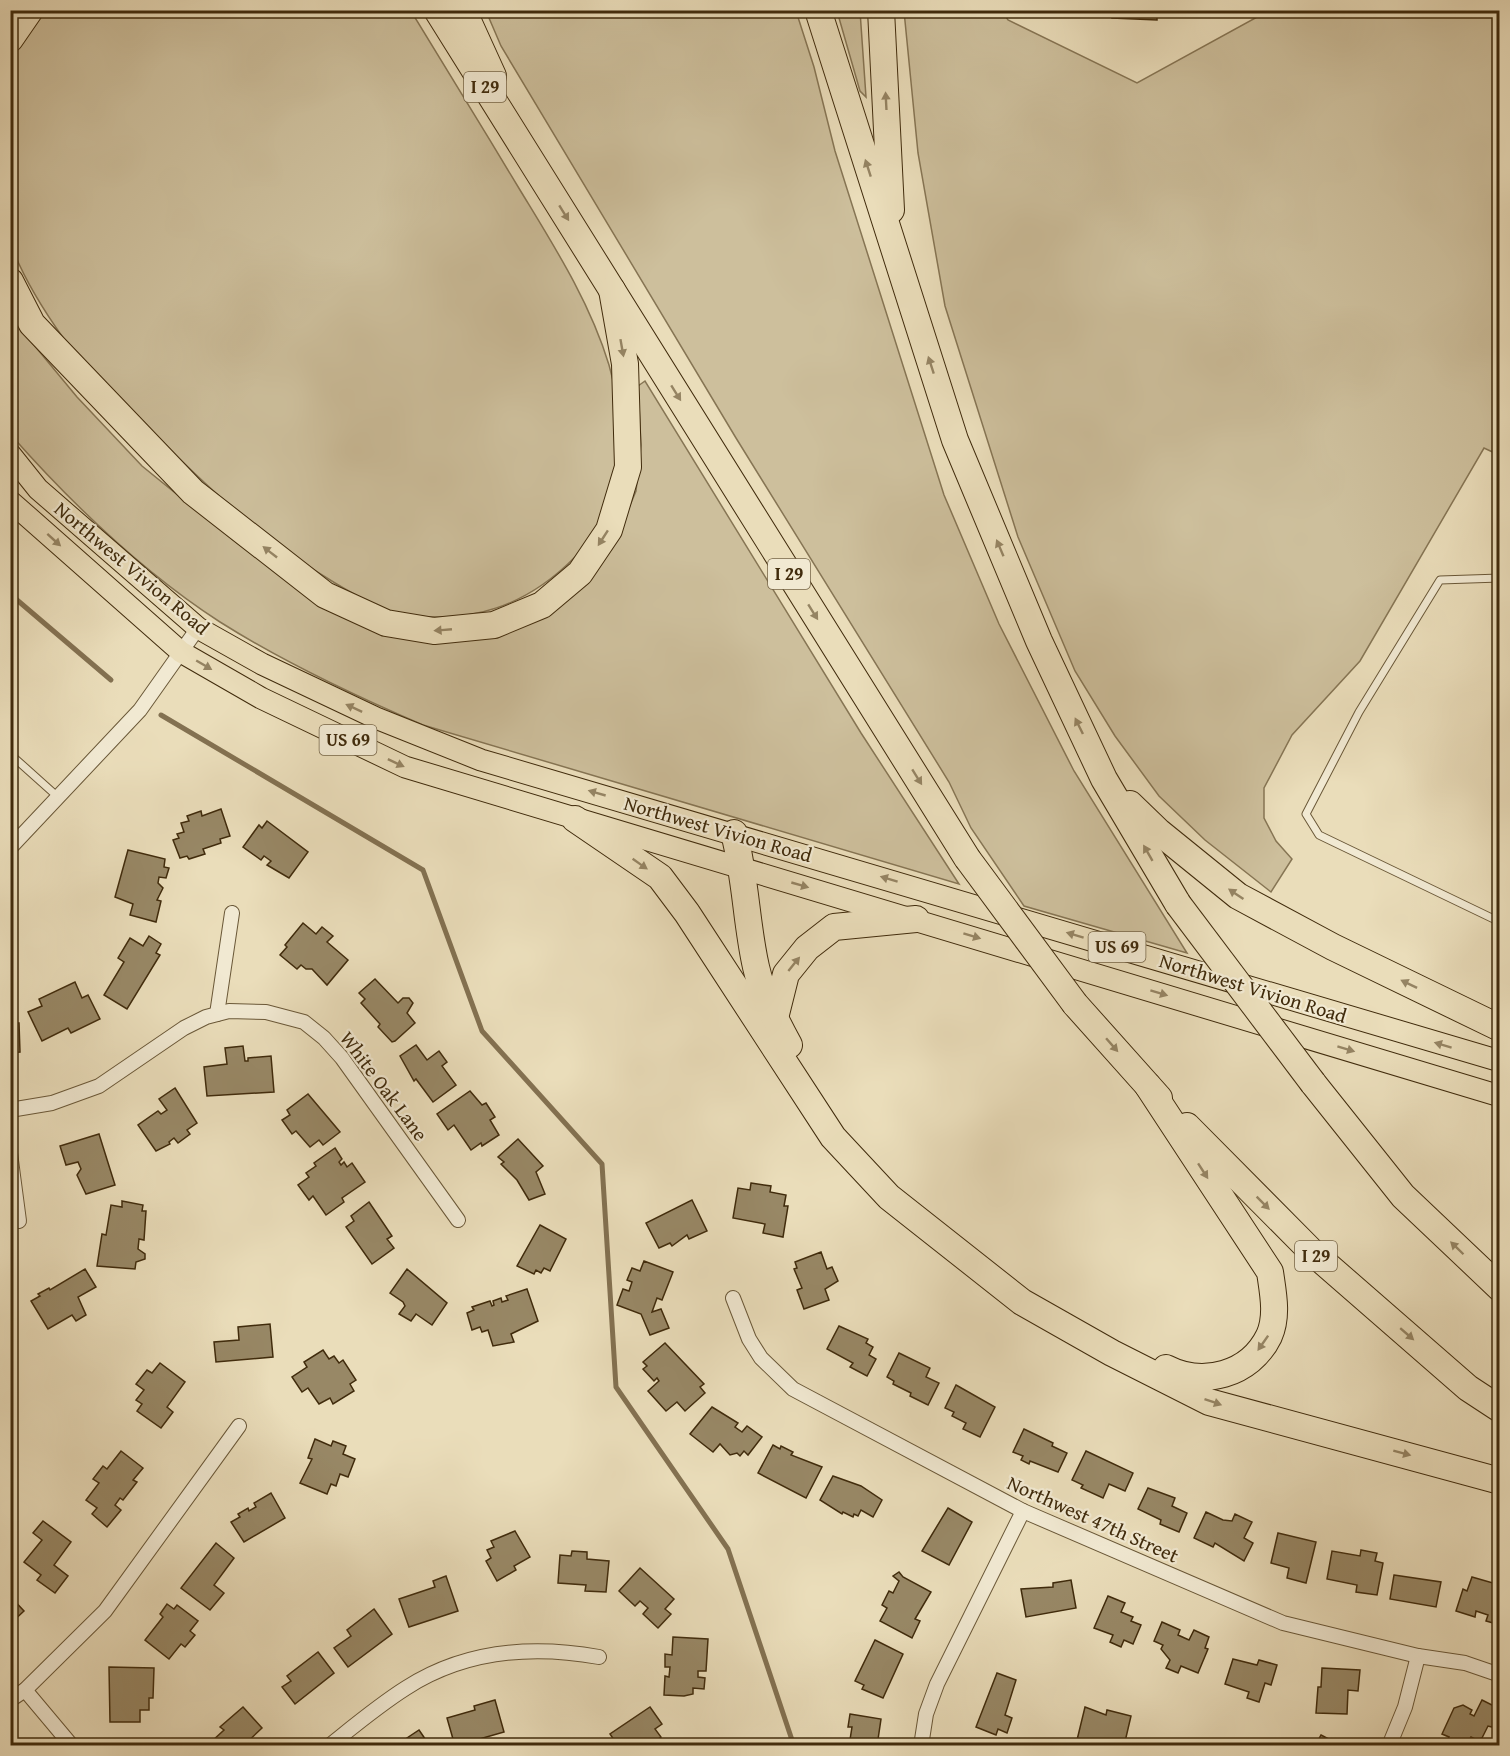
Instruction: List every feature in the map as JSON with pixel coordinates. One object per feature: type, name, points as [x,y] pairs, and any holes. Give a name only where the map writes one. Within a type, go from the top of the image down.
[{"type":"highway","points":[[10,39],[30,10]]},
{"type":"highway","name":"I 29","points":[[437,10],[967,858],[1076,1004],[1148,1086],[1312,1252],[1468,1388],[1500,1409]]},
{"type":"highway","points":[[464,10],[532,164]]},
{"type":"highway","points":[[818,10],[955,441],[1039,641],[1104,778],[1178,904],[1312,1083],[1403,1196],[1500,1288]]},
{"type":"highway","points":[[881,10],[892,244]]},
{"type":"highway","points":[[10,281],[32,324],[193,492],[325,595],[386,623],[434,631],[494,625],[542,605],[580,573],[609,530],[628,467],[625,364],[612,290]]},
{"type":"highway","points":[[1104,778],[1159,832],[1238,896],[1333,947],[1500,1028]]},
{"type":"highway","points":[[575,819],[660,878],[687,913],[841,1146],[889,1197],[1022,1302],[1112,1353],[1209,1402],[1500,1481]]},
{"type":"highway","points":[[734,833],[744,869],[756,968],[775,1018],[798,1063],[851,1136],[911,1199],[986,1260],[1082,1323],[1172,1371],[1191,1377],[1227,1376],[1254,1356],[1269,1335],[1275,1306],[1270,1272],[1148,1086]]},
{"type":"highway","points":[[775,1018],[786,974],[807,948],[834,927],[916,919]]},
{"type":"main road","name":"Northwest Vivion Road","points":[[10,454],[39,489],[198,628],[262,664],[376,718],[481,760],[1500,1061]]},
{"type":"main road","name":"Northwest Vivion Road","points":[[10,501],[181,652],[261,698],[405,767],[1500,1096]]},
{"type":"street","points":[[10,848],[140,710],[198,628]]},
{"type":"street","points":[[217,1014],[232,913]]},
{"type":"street","name":"White Oak Lane","points":[[10,1110],[52,1103],[99,1086],[184,1028],[217,1014],[242,1010],[266,1012],[304,1022],[324,1038],[342,1058],[458,1220]]},
{"type":"street","points":[[10,1153],[18,1221]]},
{"type":"street","name":"Northwest 47th Street","points":[[732,1298],[739,1319],[755,1348],[776,1374],[793,1389],[1023,1511],[1283,1623],[1418,1656],[1465,1663],[1500,1676]]},
{"type":"street","points":[[10,1700],[25,1690],[105,1611],[239,1426]]},
{"type":"street","points":[[921,1746],[926,1714],[937,1684],[1023,1511]]},
{"type":"street","points":[[329,1746],[406,1688],[456,1664],[508,1651],[562,1650],[599,1657]]},
{"type":"street","points":[[1389,1746],[1404,1707],[1418,1656]]},
{"type":"street","points":[[25,1690],[72,1746]]},
{"type":"lane","points":[[1500,578],[1440,580],[1359,712],[1305,814],[1318,835],[1500,922]]},
{"type":"lane","points":[[10,754],[58,797]]},
{"type":"shaded area","points":[[42,11],[411,11],[546,232],[592,319],[609,365],[618,414],[616,466],[611,492],[602,516],[590,538],[575,557],[537,588],[496,608],[452,617],[428,617],[394,612],[343,588],[275,542],[219,496],[140,419],[64,339],[34,294],[11,245],[11,61],[27,29]]},
{"type":"shaded area","points":[[486,11],[796,11],[814,67],[835,151],[944,495],[999,624],[1074,771],[1187,953],[1024,906],[971,828],[949,782],[736,438],[501,46]]},
{"type":"shaded area","points":[[837,11],[860,11],[866,97],[860,91]]},
{"type":"shaded area","points":[[904,11],[1002,11],[1008,20],[1137,83],[1268,11],[1499,11],[1499,455],[1484,448],[1360,661],[1292,735],[1264,788],[1264,818],[1276,841],[1292,859],[1271,892],[1205,840],[1159,796],[1115,736],[1075,671],[1018,537],[945,306],[918,153]]},
{"type":"shaded area","points":[[10,316],[77,397],[142,466],[237,543],[341,615],[408,639],[580,588],[612,548],[636,491],[641,445],[638,386],[645,381],[861,733],[959,884],[423,725],[320,678],[245,637],[191,602],[109,536],[11,435]]},
{"type":"building","points":[[1113,10],[1157,10],[1157,20],[1112,18]]},
{"type":"building","points":[[221,809],[230,836],[220,839],[221,843],[203,849],[205,854],[189,859],[187,856],[180,858],[173,840],[179,838],[177,834],[184,832],[181,823],[189,821],[187,816],[201,811],[202,816]]},
{"type":"building","points":[[267,821],[308,852],[289,878],[267,865],[271,861],[264,856],[261,860],[243,847],[259,825],[262,828]]},
{"type":"building","points":[[128,850],[165,859],[164,867],[169,868],[166,878],[159,877],[158,883],[163,888],[157,900],[161,901],[156,922],[130,915],[133,904],[115,897]]},
{"type":"building","points":[[303,923],[316,934],[322,927],[333,936],[327,942],[348,960],[327,985],[312,969],[306,969],[301,965],[297,969],[280,955]]},
{"type":"building","points":[[149,936],[161,944],[156,953],[160,955],[127,1009],[104,995],[124,962],[118,958],[130,938],[143,946]]},
{"type":"building","points":[[375,979],[398,1003],[403,998],[409,998],[413,1003],[407,1013],[415,1023],[392,1042],[378,1027],[380,1024],[361,1003],[365,999],[359,993]]},
{"type":"building","points":[[75,982],[82,998],[88,995],[100,1019],[71,1033],[68,1028],[42,1041],[28,1012],[42,1006],[39,999]]},
{"type":"building","points":[[10,1001],[13,1023],[19,1023],[20,1052],[10,1053]]},
{"type":"building","points":[[416,1045],[427,1060],[439,1051],[447,1062],[442,1066],[456,1085],[433,1102],[416,1079],[414,1081],[400,1056]]},
{"type":"building","points":[[243,1046],[245,1061],[248,1061],[248,1058],[271,1056],[274,1092],[207,1096],[204,1067],[227,1064],[225,1048]]},
{"type":"building","points":[[175,1088],[197,1123],[187,1130],[190,1134],[178,1143],[174,1138],[169,1142],[170,1144],[156,1151],[138,1125],[158,1111],[161,1114],[167,1110],[159,1099]]},
{"type":"building","points":[[470,1091],[482,1105],[486,1103],[495,1117],[490,1120],[499,1135],[471,1150],[454,1125],[448,1130],[437,1114]]},
{"type":"building","points":[[308,1094],[340,1132],[323,1145],[319,1140],[310,1147],[296,1131],[292,1134],[282,1120],[290,1115],[287,1110]]},
{"type":"building","points":[[99,1134],[115,1185],[86,1194],[77,1175],[81,1169],[78,1162],[66,1165],[60,1146]]},
{"type":"building","points":[[518,1139],[543,1166],[536,1172],[545,1194],[529,1200],[517,1180],[501,1164],[504,1162],[498,1157]]},
{"type":"building","points":[[335,1148],[342,1159],[339,1162],[341,1165],[344,1162],[347,1167],[352,1163],[365,1182],[342,1198],[344,1202],[326,1215],[313,1196],[309,1200],[298,1185],[309,1177],[306,1173],[316,1166],[314,1163]]},
{"type":"building","points":[[751,1183],[771,1186],[770,1192],[786,1195],[784,1206],[788,1206],[783,1237],[763,1233],[765,1224],[733,1218],[738,1188],[750,1190]]},
{"type":"building","points":[[692,1200],[707,1231],[689,1239],[687,1235],[672,1246],[670,1243],[659,1248],[646,1223]]},
{"type":"building","points":[[122,1201],[143,1205],[142,1211],[146,1211],[144,1240],[139,1239],[138,1249],[145,1254],[145,1259],[136,1262],[135,1269],[97,1266],[102,1234],[106,1235],[111,1205],[122,1207]]},
{"type":"building","points":[[369,1202],[392,1236],[387,1239],[394,1248],[372,1264],[346,1227],[354,1221],[351,1216]]},
{"type":"building","points":[[540,1225],[566,1239],[550,1271],[544,1268],[541,1273],[536,1270],[534,1274],[517,1266]]},
{"type":"building","points":[[821,1252],[827,1269],[832,1267],[838,1281],[825,1289],[829,1300],[804,1309],[797,1290],[802,1288],[794,1269],[797,1268],[795,1262]]},
{"type":"building","points":[[644,1261],[673,1272],[662,1300],[657,1298],[652,1312],[661,1309],[669,1328],[650,1335],[641,1314],[617,1305],[623,1289],[629,1291],[632,1282],[627,1280],[632,1268],[640,1271]]},
{"type":"building","points":[[85,1269],[96,1287],[78,1297],[86,1315],[76,1321],[72,1315],[48,1329],[31,1301],[40,1296],[38,1294],[49,1288],[50,1290]]},
{"type":"building","points":[[407,1269],[447,1303],[432,1325],[416,1314],[411,1321],[399,1314],[405,1306],[390,1293]]},
{"type":"building","points":[[527,1289],[538,1321],[511,1334],[514,1342],[493,1346],[488,1330],[482,1332],[480,1327],[472,1330],[467,1313],[474,1310],[472,1307],[490,1301],[492,1306],[493,1301],[501,1298],[502,1302],[508,1300],[506,1296]]},
{"type":"building","points":[[270,1324],[273,1357],[216,1362],[214,1342],[239,1340],[238,1327]]},
{"type":"building","points":[[839,1326],[868,1339],[866,1343],[873,1347],[869,1355],[876,1359],[867,1376],[850,1367],[853,1363],[827,1349]]},
{"type":"building","points":[[665,1343],[704,1384],[700,1387],[705,1393],[685,1411],[677,1402],[666,1411],[648,1391],[659,1381],[657,1378],[654,1381],[643,1369],[647,1366],[643,1362]]},
{"type":"building","points":[[323,1350],[329,1359],[334,1356],[339,1363],[343,1360],[356,1380],[350,1384],[354,1391],[333,1404],[330,1398],[319,1404],[308,1388],[302,1392],[292,1377],[307,1367],[304,1362]]},
{"type":"building","points":[[899,1353],[930,1368],[926,1377],[939,1383],[928,1405],[910,1396],[911,1393],[893,1384],[894,1381],[887,1377]]},
{"type":"building","points":[[160,1363],[185,1382],[167,1407],[173,1412],[161,1428],[137,1411],[142,1404],[136,1400],[144,1390],[136,1384],[147,1370],[152,1373]]},
{"type":"building","points":[[956,1385],[995,1407],[980,1437],[963,1429],[966,1423],[952,1416],[954,1412],[945,1408]]},
{"type":"building","points":[[712,1407],[738,1423],[735,1427],[742,1432],[747,1426],[762,1437],[748,1455],[744,1451],[740,1456],[737,1453],[730,1455],[720,1444],[713,1452],[690,1434]]},
{"type":"building","points":[[1024,1429],[1053,1443],[1052,1446],[1067,1453],[1058,1472],[1030,1461],[1029,1464],[1021,1460],[1023,1456],[1013,1452]]},
{"type":"building","points":[[315,1439],[331,1446],[333,1441],[346,1446],[343,1454],[355,1459],[348,1477],[340,1474],[336,1486],[331,1484],[327,1494],[300,1483],[312,1459],[308,1458]]},
{"type":"building","points":[[773,1445],[780,1449],[781,1446],[793,1452],[791,1455],[822,1467],[806,1498],[758,1473]]},
{"type":"building","points":[[121,1451],[143,1468],[133,1480],[137,1482],[123,1500],[120,1498],[115,1505],[121,1510],[107,1527],[92,1514],[97,1508],[86,1500],[99,1483],[93,1479],[103,1466],[107,1469]]},
{"type":"building","points":[[1086,1451],[1133,1473],[1125,1491],[1109,1484],[1103,1498],[1081,1488],[1083,1485],[1072,1480]]},
{"type":"building","points":[[833,1476],[861,1486],[882,1500],[873,1517],[861,1510],[858,1516],[854,1514],[853,1517],[843,1512],[842,1514],[820,1500]]},
{"type":"building","points":[[1148,1488],[1175,1498],[1172,1506],[1187,1513],[1179,1532],[1160,1524],[1161,1520],[1138,1509]]},
{"type":"building","points":[[271,1493],[285,1518],[244,1542],[231,1522],[240,1517],[238,1514],[248,1508],[249,1511],[256,1507],[254,1503]]},
{"type":"building","points":[[948,1508],[972,1522],[949,1565],[922,1551]]},
{"type":"building","points":[[1206,1512],[1223,1520],[1232,1521],[1235,1514],[1252,1522],[1244,1538],[1253,1543],[1244,1561],[1215,1543],[1213,1547],[1194,1538]]},
{"type":"building","points":[[43,1521],[71,1542],[54,1565],[68,1576],[55,1593],[37,1580],[41,1575],[24,1562],[42,1540],[33,1533]]},
{"type":"building","points":[[515,1531],[530,1557],[514,1566],[516,1570],[497,1581],[486,1561],[491,1558],[487,1550],[494,1547],[491,1541]]},
{"type":"building","points":[[1278,1533],[1316,1542],[1306,1583],[1287,1578],[1289,1568],[1271,1563]]},
{"type":"building","points":[[216,1543],[234,1558],[214,1585],[224,1593],[210,1610],[181,1588]]},
{"type":"building","points":[[1361,1550],[1377,1553],[1375,1561],[1383,1563],[1377,1595],[1356,1592],[1357,1585],[1327,1579],[1332,1551],[1360,1556]]},
{"type":"building","points":[[572,1551],[587,1552],[587,1559],[609,1561],[606,1592],[585,1591],[586,1585],[558,1583],[560,1555],[571,1556]]},
{"type":"building","points":[[640,1568],[674,1599],[665,1609],[671,1614],[658,1628],[643,1614],[648,1608],[640,1601],[635,1606],[619,1591]]},
{"type":"building","points":[[899,1572],[903,1577],[931,1592],[915,1619],[920,1621],[912,1638],[880,1621],[887,1608],[882,1605],[889,1591],[893,1593],[899,1581],[893,1576]]},
{"type":"building","points":[[1394,1575],[1441,1582],[1436,1607],[1390,1599]]},
{"type":"building","points":[[446,1576],[458,1611],[409,1627],[399,1599],[435,1587],[433,1581]]},
{"type":"building","points":[[1472,1577],[1500,1585],[1500,1625],[1486,1621],[1488,1615],[1476,1611],[1475,1617],[1456,1611],[1463,1589],[1467,1591]]},
{"type":"building","points":[[1071,1580],[1076,1608],[1026,1617],[1021,1589],[1053,1587],[1053,1583]]},
{"type":"building","points":[[10,1596],[24,1611],[10,1624]]},
{"type":"building","points":[[1108,1596],[1125,1603],[1121,1612],[1133,1617],[1131,1621],[1141,1625],[1133,1644],[1124,1640],[1121,1647],[1110,1642],[1113,1635],[1094,1628]]},
{"type":"building","points":[[167,1604],[174,1609],[177,1605],[198,1621],[190,1631],[195,1635],[185,1647],[181,1644],[169,1659],[145,1640],[163,1617],[160,1614]]},
{"type":"building","points":[[374,1609],[392,1634],[348,1667],[334,1648],[351,1636],[347,1630]]},
{"type":"building","points":[[1162,1622],[1180,1630],[1178,1635],[1189,1640],[1194,1630],[1209,1637],[1205,1648],[1208,1649],[1198,1673],[1181,1666],[1178,1673],[1166,1668],[1170,1660],[1161,1649],[1163,1645],[1154,1641]]},
{"type":"building","points":[[673,1637],[708,1639],[706,1671],[698,1671],[698,1677],[705,1678],[704,1689],[693,1688],[693,1694],[684,1696],[664,1695],[665,1676],[669,1677],[670,1667],[665,1667],[665,1654],[672,1655]]},
{"type":"building","points":[[875,1640],[903,1654],[883,1698],[862,1689],[864,1685],[855,1681]]},
{"type":"building","points":[[318,1652],[334,1673],[295,1704],[282,1687],[291,1681],[287,1676]]},
{"type":"building","points":[[1233,1659],[1257,1665],[1259,1660],[1277,1665],[1271,1685],[1265,1683],[1259,1702],[1247,1698],[1249,1692],[1225,1684]]},
{"type":"building","points":[[109,1667],[154,1668],[153,1698],[149,1698],[149,1710],[140,1710],[140,1722],[110,1722]]},
{"type":"building","points":[[1322,1668],[1360,1670],[1358,1691],[1348,1690],[1347,1714],[1316,1713]]},
{"type":"building","points":[[997,1673],[1016,1680],[1005,1715],[1012,1718],[1007,1733],[998,1729],[996,1735],[976,1727]]},
{"type":"building","points":[[495,1700],[504,1732],[455,1746],[447,1718],[475,1710],[474,1706]]},
{"type":"building","points":[[1482,1700],[1500,1709],[1492,1727],[1488,1726],[1482,1738],[1477,1740],[1471,1737],[1467,1744],[1470,1746],[1450,1746],[1447,1741],[1449,1737],[1442,1734],[1454,1708],[1463,1705],[1472,1710],[1470,1714],[1474,1716]]},
{"type":"building","points":[[243,1707],[262,1728],[243,1746],[215,1746],[211,1742],[224,1730],[220,1727]]},
{"type":"building","points":[[650,1707],[662,1724],[655,1729],[661,1737],[649,1746],[618,1746],[610,1734]]},
{"type":"building","points":[[1085,1707],[1106,1715],[1107,1710],[1131,1716],[1124,1746],[1087,1746],[1087,1743],[1077,1740]]},
{"type":"building","points":[[850,1714],[881,1719],[877,1746],[849,1746],[852,1727],[848,1727]]},
{"type":"building","points":[[419,1730],[430,1746],[399,1746],[398,1744]]},
{"type":"building","points":[[1321,1735],[1340,1746],[1303,1746],[1306,1740],[1316,1744]]},
{"type":"waterway","points":[[10,594],[111,680]]},
{"type":"waterway","points":[[161,715],[423,870],[482,1031],[602,1164],[616,1387],[728,1549],[794,1746]]}]
